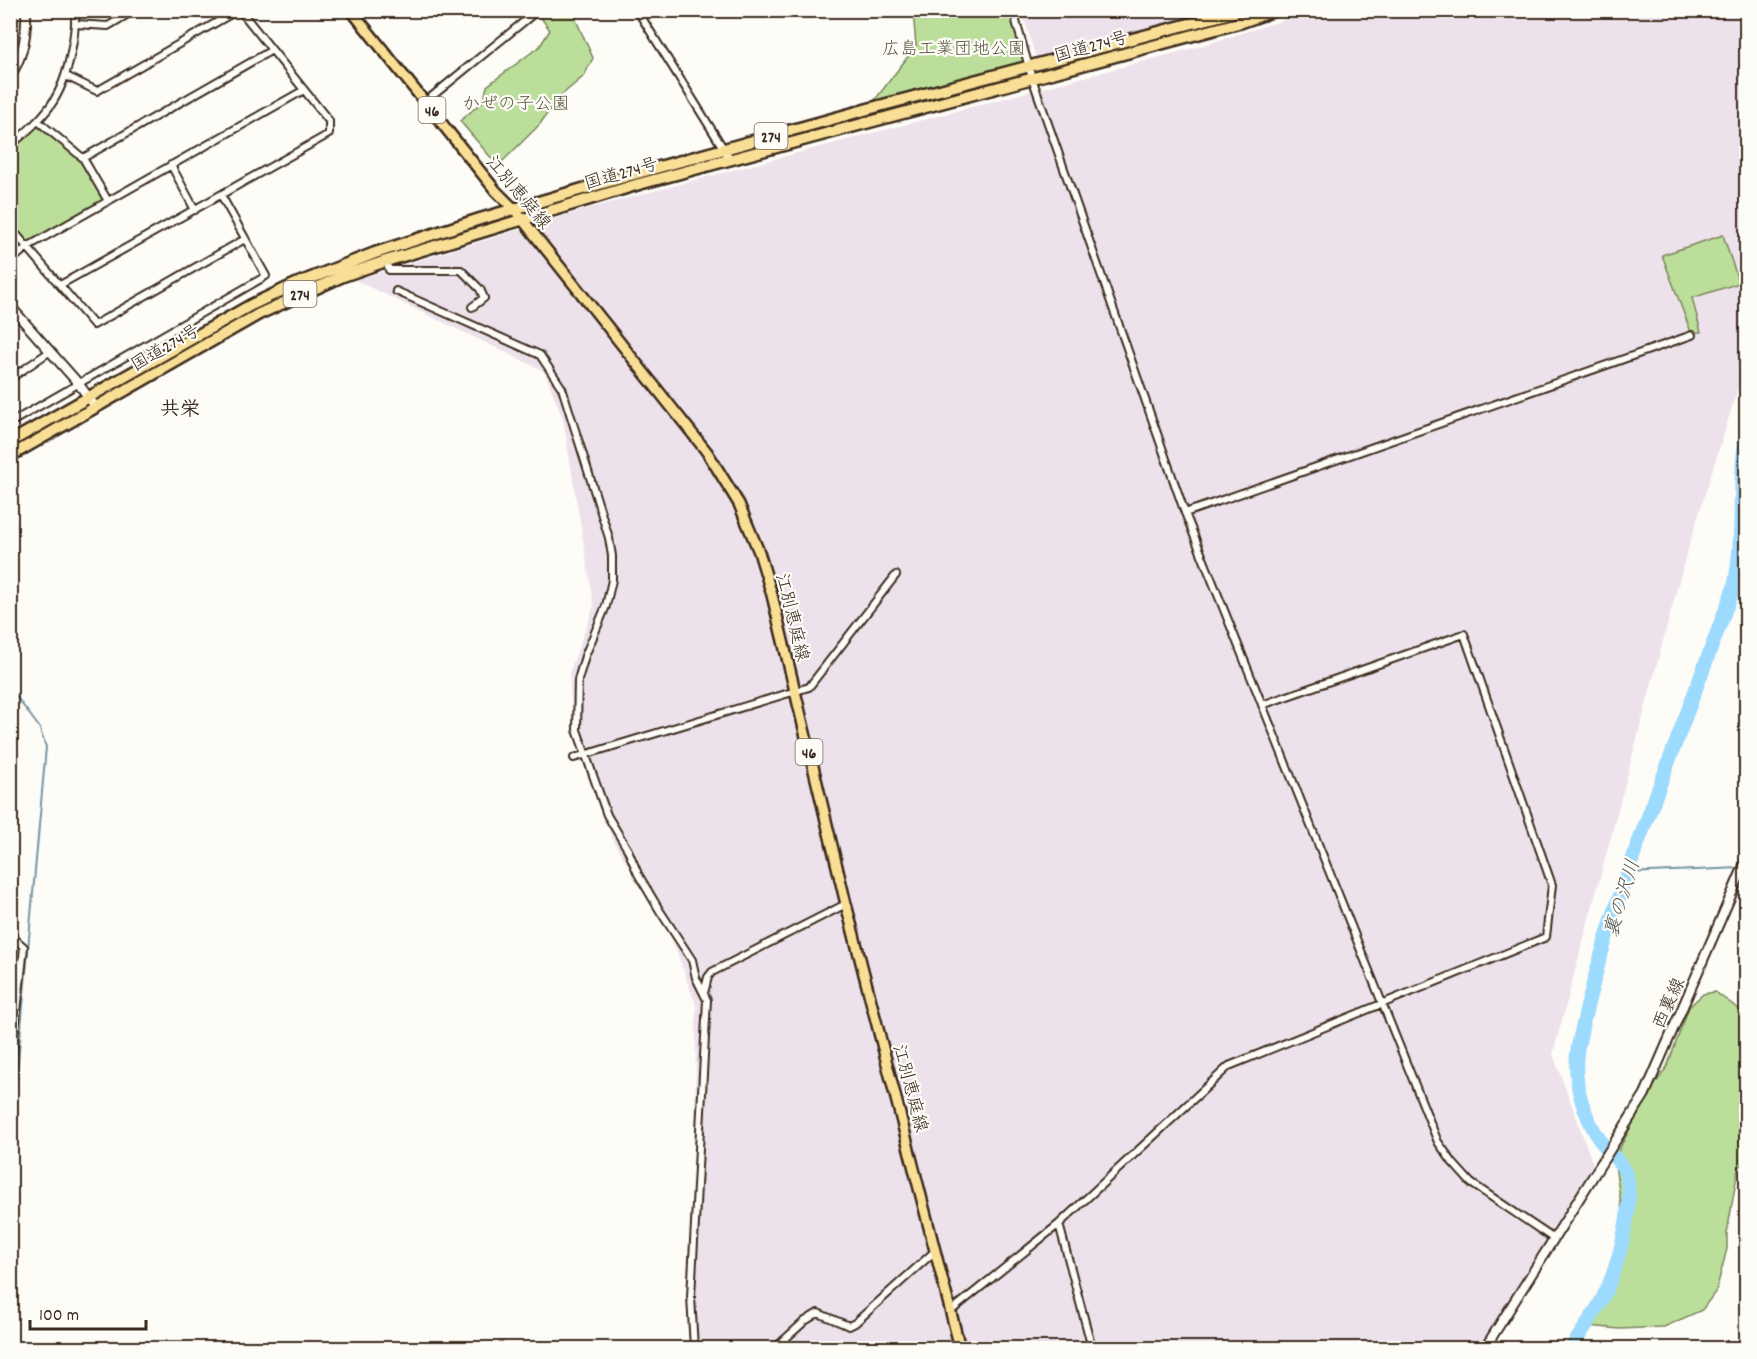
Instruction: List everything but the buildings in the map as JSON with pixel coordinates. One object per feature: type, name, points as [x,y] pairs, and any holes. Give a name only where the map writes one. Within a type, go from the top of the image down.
[{"type":"highway","name":"国道274号","points":[[10,442],[92,402],[259,314],[343,276],[639,184],[1242,10]]},
{"type":"highway","name":"国道274号","points":[[10,456],[92,402],[251,305],[296,284],[375,253],[514,209],[725,149],[1030,73],[1231,26],[1276,10]]},
{"type":"main road","name":"江別恵庭線","points":[[351,10],[496,191],[514,209],[707,452],[739,504],[759,552],[846,904],[960,1348]]},
{"type":"street","points":[[10,76],[17,66],[27,34],[26,10]]},
{"type":"street","points":[[11,144],[39,122],[54,102],[66,76],[76,24],[75,10]]},
{"type":"street","points":[[117,10],[117,21]]},
{"type":"street","points":[[76,24],[108,26],[135,10]]},
{"type":"street","points":[[60,285],[329,134],[328,121],[239,10],[98,91],[66,76]]},
{"type":"street","points":[[425,102],[538,10]]},
{"type":"street","points":[[637,10],[730,159]]},
{"type":"street","points":[[1016,10],[1016,21],[1030,73],[1185,513],[1438,1142],[1471,1183],[1554,1239],[1485,1348]]},
{"type":"street","points":[[83,158],[272,50]]},
{"type":"street","points":[[10,262],[27,247],[304,90]]},
{"type":"street","points":[[39,122],[83,158],[108,201]]},
{"type":"street","points":[[171,165],[195,210]]},
{"type":"street","points":[[10,423],[266,276],[221,195]]},
{"type":"street","points":[[10,227],[94,325],[245,239]]},
{"type":"street","points":[[386,261],[389,270],[461,270],[480,289],[484,298],[472,307]]},
{"type":"street","points":[[396,291],[540,355],[562,388],[609,538],[612,580],[606,606],[585,656],[578,680],[577,730],[607,815],[628,850],[655,904],[692,960],[696,978],[706,1000],[691,1297],[694,1348]]},
{"type":"street","points":[[10,306],[78,382],[92,402]]},
{"type":"street","points":[[1185,513],[1692,335]]},
{"type":"street","points":[[11,378],[49,352]]},
{"type":"street","points":[[574,758],[809,687],[896,575]]},
{"type":"street","points":[[951,1311],[1059,1224],[1228,1066],[1546,937],[1552,885],[1464,634],[1262,705]]},
{"type":"street","name":"西裏線","points":[[1554,1239],[1645,1094],[1744,874],[1746,861]]},
{"type":"street","points":[[704,994],[708,977],[712,972],[846,904]]},
{"type":"street","points":[[10,930],[24,947],[10,1076]]},
{"type":"street","points":[[1059,1224],[1092,1348]]},
{"type":"street","points":[[775,1348],[805,1321],[819,1313],[849,1326],[855,1323],[936,1250]]},
{"type":"shaded area","points":[[1024,10],[1215,11],[1036,58],[1024,19]]},
{"type":"shaded area","points":[[1312,11],[1746,11],[1746,362],[1684,562],[1553,1054],[1596,1172],[1484,1348],[694,1348],[696,1005],[672,939],[615,844],[598,805],[574,734],[569,673],[594,606],[563,419],[544,371],[355,280],[583,210],[1201,46]]},
{"type":"green space","name":"かぜの子公園","points":[[540,11],[577,11],[576,20],[593,58],[584,76],[558,98],[540,124],[498,166],[460,121],[484,100],[487,86],[540,46],[550,30],[539,15]]},
{"type":"green space","name":"広島工業団地公園","points":[[913,11],[1016,11],[1029,67],[868,109],[916,46]]},
{"type":"green space","points":[[39,122],[83,158],[108,201],[27,247],[11,227],[10,146]]},
{"type":"green space","points":[[1723,235],[1739,283],[1692,298],[1701,332],[1692,335],[1662,255]]},
{"type":"green space","points":[[1715,992],[1746,1014],[1746,1159],[1738,1169],[1727,1233],[1727,1249],[1716,1291],[1702,1310],[1664,1327],[1620,1329],[1589,1326],[1617,1257],[1622,1211],[1614,1159],[1649,1093],[1667,1067],[1689,1007],[1703,994]]},
{"type":"waterway","name":"裏の沢川","points":[[1571,1348],[1590,1320],[1611,1279],[1620,1249],[1629,1198],[1625,1172],[1600,1140],[1584,1107],[1576,1071],[1578,1046],[1595,975],[1628,872],[1734,587],[1739,549],[1743,455],[1746,436]]},
{"type":"waterway","points":[[10,688],[39,727],[46,747],[10,1152]]},
{"type":"waterway","points":[[1627,873],[1741,868]]},
{"type":"district","name":"共栄","points":[[180,408]]}]
